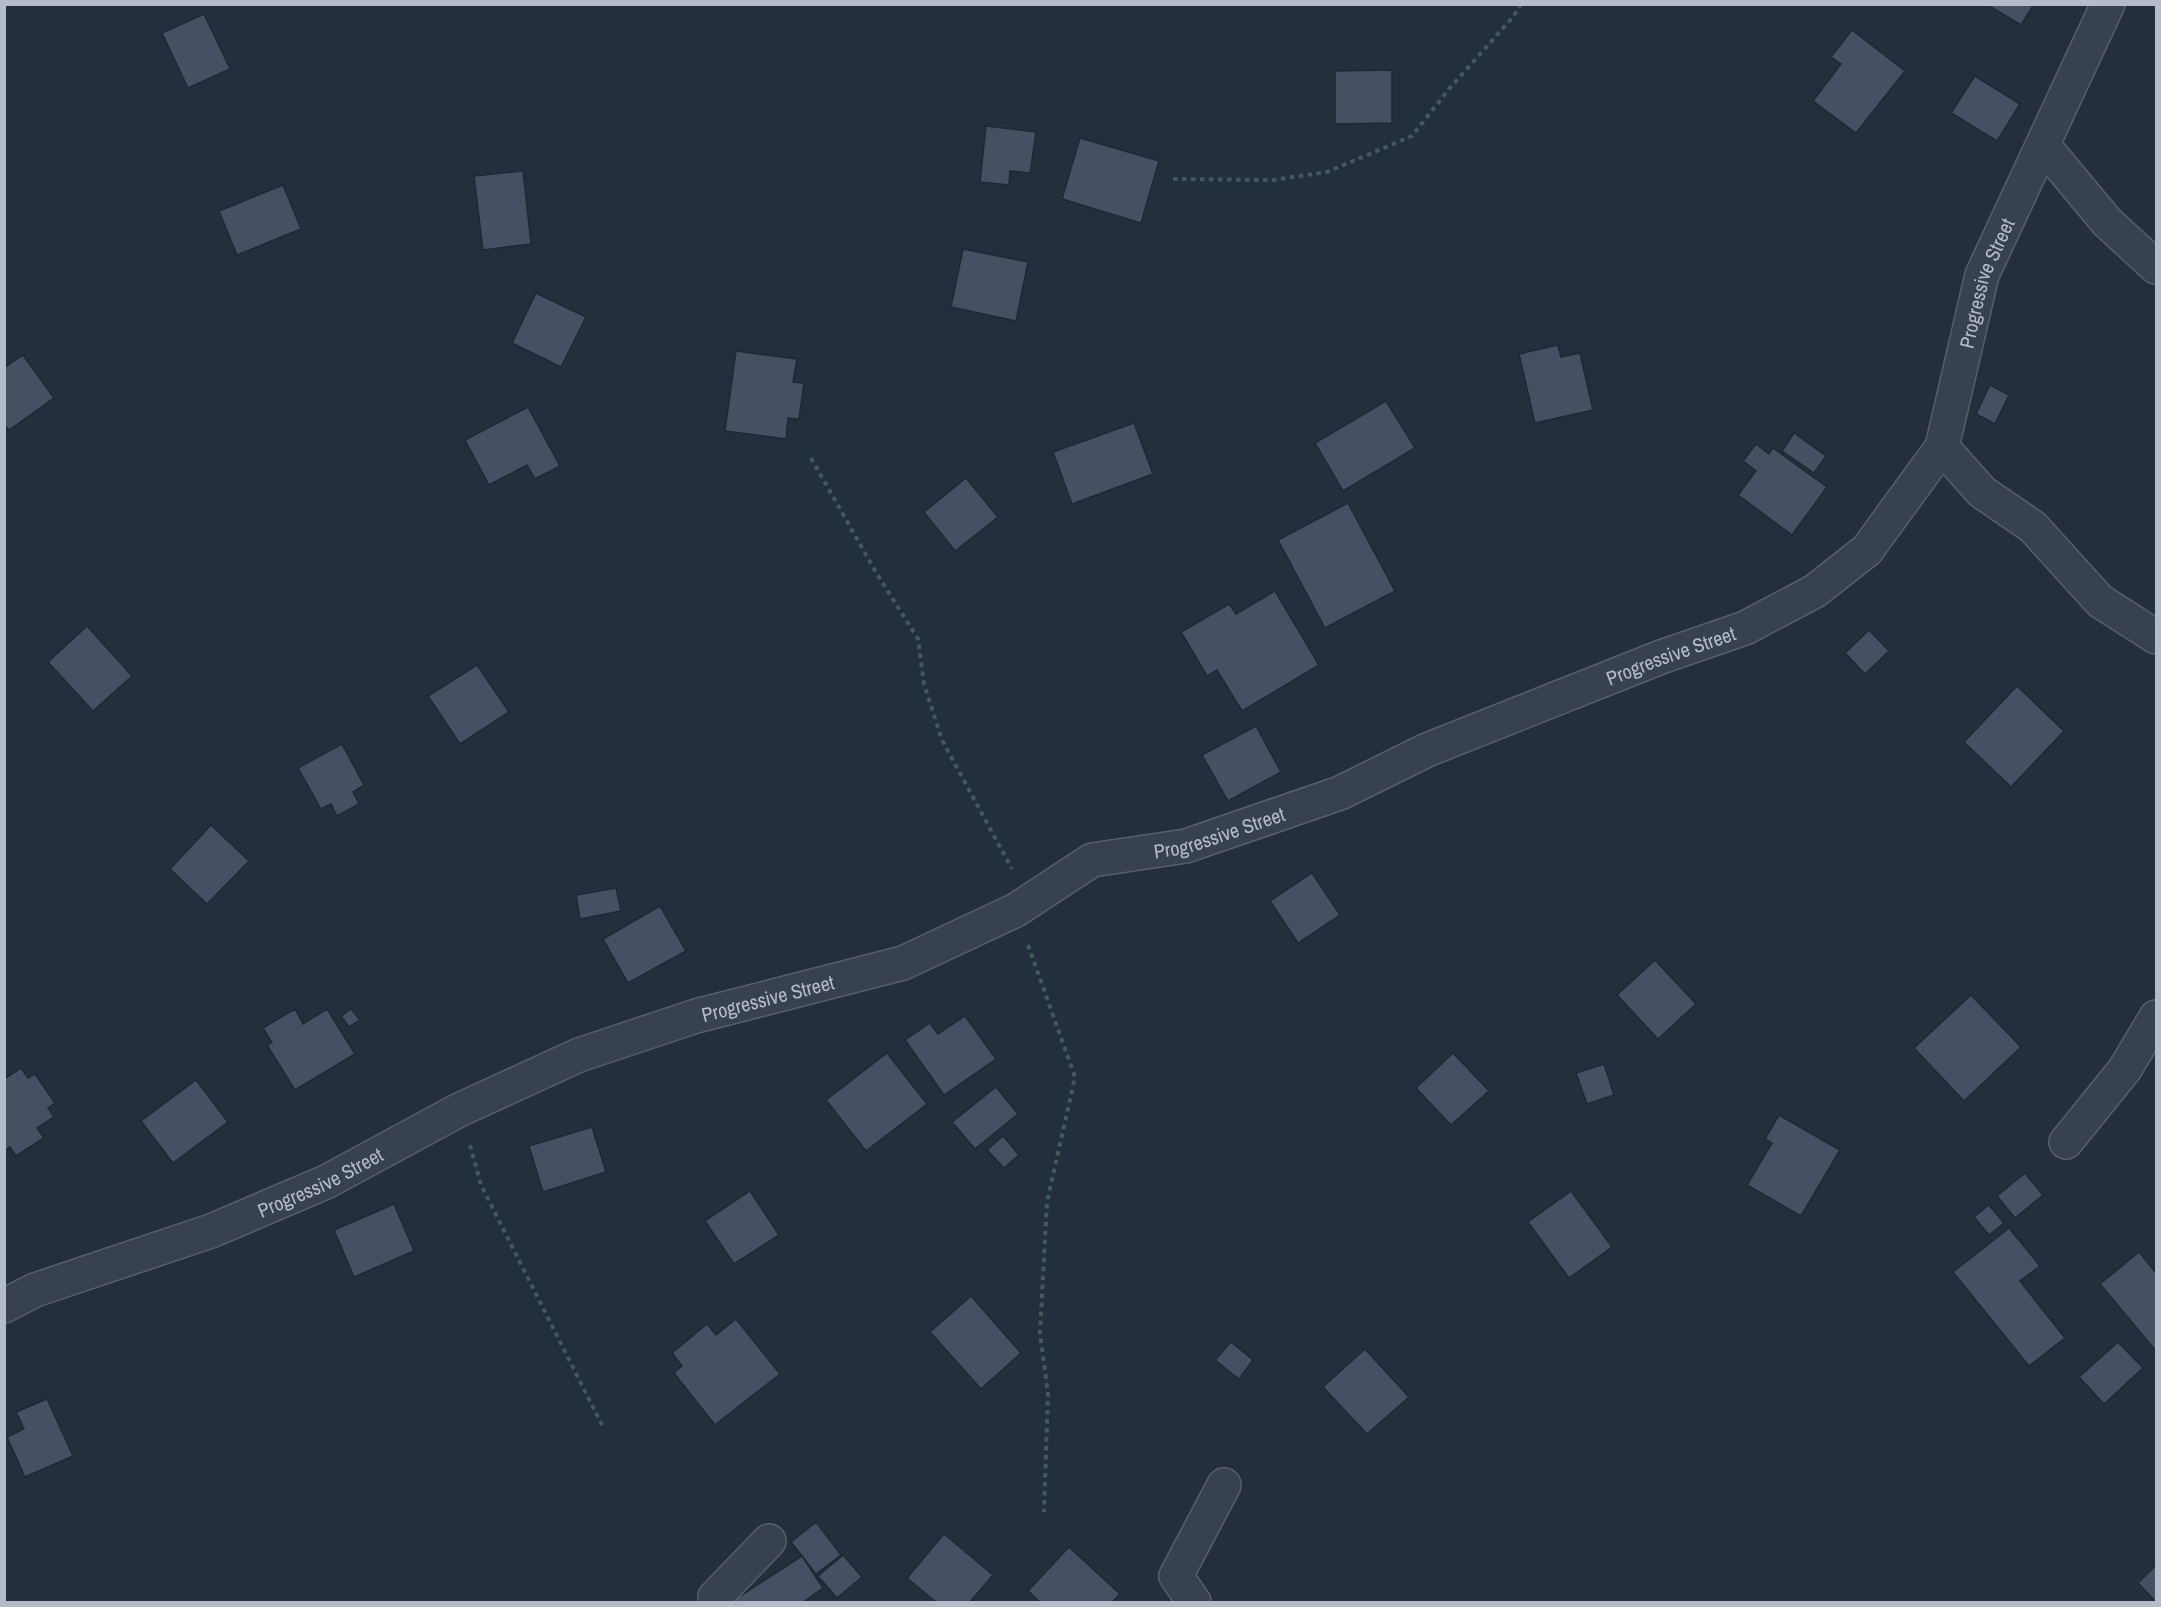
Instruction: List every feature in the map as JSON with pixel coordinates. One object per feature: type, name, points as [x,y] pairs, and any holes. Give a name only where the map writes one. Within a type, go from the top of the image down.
[{"type":"street","name":"Progressive Street","points":[[4,1306],[34,1290],[211,1231],[326,1182],[459,1110],[579,1055],[696,1016],[903,963],[1023,906],[1092,860],[1186,846],[1340,793],[1427,750],[1660,657],[1745,628],[1815,591],[1867,550],[1942,447],[1982,275],[2108,4]]},
{"type":"street","points":[[2043,145],[2107,222],[2157,267]]},
{"type":"street","points":[[1942,447],[1982,492],[2033,527],[2100,601],[2157,637]]},
{"type":"street","points":[[2066,1142],[2125,1069],[2157,1017]]},
{"type":"street","points":[[1194,1602],[1176,1576],[1224,1485]]},
{"type":"street","points":[[716,1602],[715,1597],[769,1541]]},
{"type":"path","points":[[1173,179],[1273,180],[1327,172],[1412,136],[1449,89],[1513,17],[1521,4]]},
{"type":"path","points":[[811,458],[877,574],[918,639],[924,684],[942,740],[1023,906],[1075,1077],[1047,1202],[1040,1333],[1048,1394],[1044,1512]]},
{"type":"path","points":[[459,1110],[481,1185],[604,1429]]},
{"type":"building","points":[[1986,4],[2034,4],[2021,25]]},
{"type":"building","points":[[204,14],[230,69],[188,88],[162,33]]},
{"type":"building","points":[[1852,30],[1905,71],[1856,133],[1813,101],[1841,64],[1831,57]]},
{"type":"building","points":[[1392,70],[1392,123],[1335,124],[1335,71]]},
{"type":"building","points":[[1975,76],[2020,104],[1997,141],[1951,113]]},
{"type":"building","points":[[986,126],[1036,132],[1030,173],[1010,171],[1009,185],[980,182]]},
{"type":"building","points":[[1080,138],[1159,161],[1141,223],[1062,199]]},
{"type":"building","points":[[523,171],[531,244],[483,250],[474,176]]},
{"type":"building","points":[[283,185],[301,229],[237,255],[219,211]]},
{"type":"building","points":[[963,249],[1028,262],[1016,321],[951,307]]},
{"type":"building","points":[[536,293],[586,317],[561,367],[512,343]]},
{"type":"building","points":[[1558,345],[1561,357],[1580,353],[1593,410],[1535,423],[1519,354]]},
{"type":"building","points":[[736,351],[797,359],[793,382],[804,383],[799,419],[788,418],[786,439],[725,431]]},
{"type":"building","points":[[23,355],[54,398],[9,430],[4,425],[4,368]]},
{"type":"building","points":[[1990,385],[2009,395],[1995,424],[1976,414]]},
{"type":"building","points":[[1386,401],[1415,448],[1343,491],[1315,443]]},
{"type":"building","points":[[528,407],[560,466],[535,479],[527,465],[489,485],[465,440]]},
{"type":"building","points":[[1134,423],[1153,474],[1072,504],[1053,452]]},
{"type":"building","points":[[1794,433],[1826,456],[1814,473],[1782,451]]},
{"type":"building","points":[[1756,444],[1769,454],[1773,448],[1827,487],[1792,535],[1738,495],[1756,471],[1743,461]]},
{"type":"building","points":[[966,478],[998,517],[955,551],[924,512]]},
{"type":"building","points":[[1348,503],[1395,591],[1325,628],[1278,540]]},
{"type":"building","points":[[1275,591],[1319,665],[1242,711],[1217,670],[1207,676],[1181,632],[1229,604],[1236,614]]},
{"type":"building","points":[[87,626],[132,676],[93,711],[48,662]]},
{"type":"building","points":[[1869,630],[1889,651],[1865,674],[1845,653]]},
{"type":"building","points":[[477,665],[509,712],[460,744],[428,696]]},
{"type":"building","points":[[2017,686],[2064,731],[2011,787],[1964,742]]},
{"type":"building","points":[[1256,726],[1281,772],[1228,801],[1202,755]]},
{"type":"building","points":[[342,744],[364,785],[353,792],[359,804],[337,816],[331,804],[321,809],[298,768]]},
{"type":"building","points":[[211,825],[249,861],[207,904],[170,869]]},
{"type":"building","points":[[1312,873],[1340,915],[1298,943],[1270,901]]},
{"type":"building","points":[[616,888],[621,911],[580,919],[576,895]]},
{"type":"building","points":[[660,906],[686,951],[628,983],[603,939]]},
{"type":"building","points":[[1655,960],[1696,1004],[1658,1039],[1617,995]]},
{"type":"building","points":[[1971,995],[2021,1047],[1964,1101],[1914,1048]]},
{"type":"building","points":[[295,1009],[303,1024],[327,1009],[355,1054],[295,1090],[267,1045],[272,1043],[263,1028]]},
{"type":"building","points":[[351,1009],[360,1020],[349,1027],[341,1016]]},
{"type":"building","points":[[965,1016],[996,1059],[944,1095],[905,1040],[930,1023],[938,1034]]},
{"type":"building","points":[[887,1053],[927,1104],[866,1151],[826,1100]]},
{"type":"building","points":[[1453,1053],[1489,1091],[1451,1125],[1416,1088]]},
{"type":"building","points":[[1604,1064],[1614,1095],[1587,1104],[1576,1073]]},
{"type":"building","points":[[21,1068],[28,1078],[35,1074],[55,1103],[48,1108],[54,1117],[37,1128],[44,1138],[16,1156],[10,1147],[4,1151],[4,1079]]},
{"type":"building","points":[[196,1080],[228,1122],[173,1163],[141,1121]]},
{"type":"building","points":[[996,1087],[1018,1114],[975,1149],[952,1122]]},
{"type":"building","points":[[1779,1115],[1840,1150],[1801,1216],[1747,1185],[1772,1143],[1765,1139]]},
{"type":"building","points":[[592,1127],[606,1172],[543,1192],[529,1146]]},
{"type":"building","points":[[1003,1136],[1019,1155],[1004,1168],[987,1150]]},
{"type":"building","points":[[2025,1173],[2043,1195],[2015,1218],[1997,1196]]},
{"type":"building","points":[[750,1191],[779,1235],[734,1264],[705,1221]]},
{"type":"building","points":[[1571,1191],[1612,1247],[1569,1278],[1528,1222]]},
{"type":"building","points":[[394,1204],[414,1251],[354,1277],[334,1230]]},
{"type":"building","points":[[1989,1205],[2004,1223],[1989,1235],[1974,1217]]},
{"type":"building","points":[[2009,1228],[2040,1266],[2020,1281],[2065,1338],[2029,1366],[1953,1272]]},
{"type":"building","points":[[2139,1252],[2156,1273],[2156,1351],[2100,1284]]},
{"type":"building","points":[[971,1296],[1021,1353],[981,1389],[930,1332]]},
{"type":"building","points":[[736,1319],[780,1374],[715,1425],[674,1373],[682,1366],[672,1353],[707,1324],[716,1335]]},
{"type":"building","points":[[1231,1342],[1253,1360],[1239,1379],[1215,1360]]},
{"type":"building","points":[[2118,1342],[2143,1368],[2104,1404],[2079,1377]]},
{"type":"building","points":[[1365,1349],[1409,1397],[1367,1434],[1323,1387]]},
{"type":"building","points":[[47,1399],[73,1456],[25,1477],[7,1437],[24,1429],[16,1412]]},
{"type":"building","points":[[816,1522],[841,1555],[816,1574],[791,1542]]},
{"type":"building","points":[[944,1534],[993,1575],[970,1602],[936,1602],[907,1578]]},
{"type":"building","points":[[1069,1547],[1120,1594],[1112,1602],[1040,1602],[1028,1591]]},
{"type":"building","points":[[843,1555],[862,1577],[837,1598],[818,1576]]},
{"type":"building","points":[[802,1556],[823,1588],[806,1602],[731,1602]]},
{"type":"building","points":[[2156,1565],[2156,1602],[2138,1583]]}]
